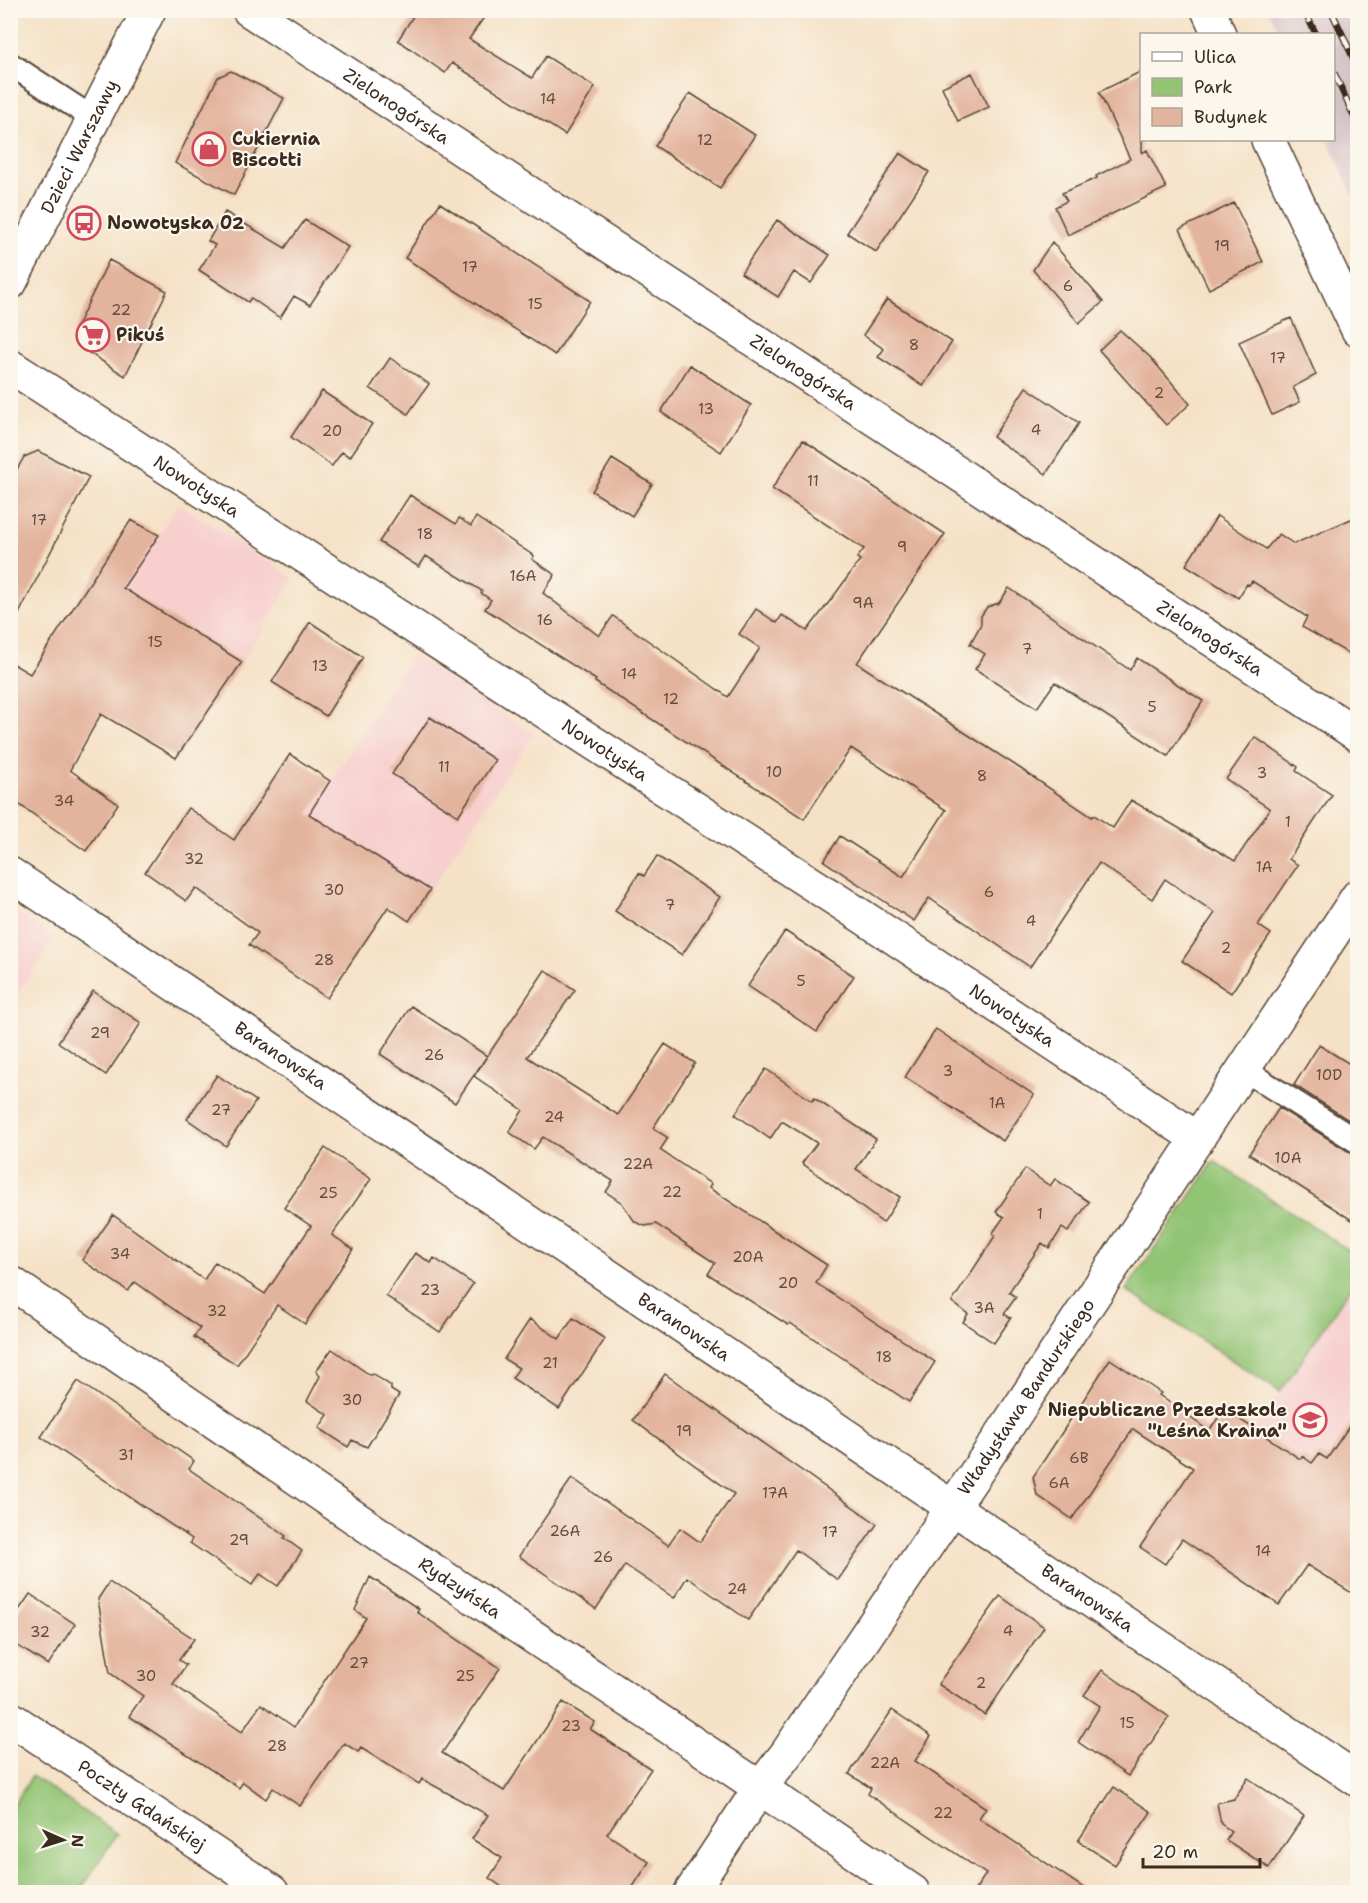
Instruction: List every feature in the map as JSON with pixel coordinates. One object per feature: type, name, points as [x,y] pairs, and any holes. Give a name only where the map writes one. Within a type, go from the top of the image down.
[{"type":"street","name":"Dzieci Warszawy","points":[[10,283],[150,10]]},
{"type":"street","name":"Zielonogórska","points":[[249,10],[1358,735]]},
{"type":"street","points":[[1208,10],[1219,33]]},
{"type":"street","points":[[1268,141],[1358,330]]},
{"type":"street","name":"Nowotyska","points":[[10,366],[850,908],[1198,1139]]},
{"type":"street","name":"Baranowska","points":[[10,874],[1358,1780]]},
{"type":"street","name":"Władysława Bandurskiego","points":[[691,1893],[760,1788],[787,1753],[954,1507],[1358,896]]},
{"type":"street","name":"Rydzyńska","points":[[10,1282],[395,1545],[760,1788],[913,1893]]},
{"type":"street","name":"Poczty Gdańskiej","points":[[10,1718],[272,1893]]},
{"type":"lane","points":[[10,64],[94,119]]},
{"type":"lane","points":[[1243,1069],[1358,1142]]},
{"type":"shaded area","points":[[1269,11],[1357,11],[1357,204],[1328,141],[1335,141],[1335,33],[1280,33]]},
{"type":"shaded area","points":[[178,504],[294,578],[243,661],[193,734],[158,713],[122,588]]},
{"type":"shaded area","points":[[412,655],[534,734],[430,890],[349,839],[307,818]]},
{"type":"shaded area","points":[[11,908],[55,938],[11,1005]]},
{"type":"shaded area","name":"Niepubliczne Przedszkole \"Leśna Kraina\"","points":[[1357,1278],[1357,1523],[1243,1448]]},
{"type":"green space","points":[[1214,1161],[1357,1256],[1357,1278],[1280,1392],[1126,1290]]},
{"type":"green space","points":[[32,1776],[117,1834],[79,1892],[11,1892],[11,1809]]},
{"type":"building","points":[[417,10],[489,10],[469,39],[532,78],[546,56],[595,87],[565,135],[452,63],[445,73],[398,40]]},
{"type":"building","points":[[231,71],[284,98],[234,195],[175,163],[218,77]]},
{"type":"building","points":[[1140,72],[1142,153],[1147,150],[1166,188],[1068,235],[1055,207],[1067,201],[1062,193],[1097,178],[1096,176],[1130,159],[1099,92]]},
{"type":"building","points":[[972,73],[989,107],[958,121],[942,87]]},
{"type":"building","points":[[690,93],[755,135],[720,188],[655,146]]},
{"type":"building","points":[[900,153],[929,172],[876,252],[847,233]]},
{"type":"building","points":[[440,203],[590,301],[555,355],[405,258]]},
{"type":"building","points":[[1234,203],[1263,262],[1209,289],[1180,229]]},
{"type":"building","points":[[225,212],[285,248],[305,220],[348,247],[310,305],[294,296],[280,318],[251,298],[248,302],[199,270],[215,245],[208,241]]},
{"type":"building","points":[[777,220],[830,255],[811,283],[794,272],[778,297],[741,273]]},
{"type":"building","points":[[1052,242],[1103,302],[1079,323],[1033,270]]},
{"type":"building","points":[[109,260],[167,291],[125,376],[80,347],[75,330]]},
{"type":"building","points":[[887,299],[952,342],[923,386],[878,357],[884,349],[863,335]]},
{"type":"building","points":[[1291,318],[1316,375],[1293,387],[1300,402],[1272,415],[1239,342]]},
{"type":"building","points":[[1120,330],[1150,357],[1190,404],[1166,425],[1099,350]]},
{"type":"building","points":[[390,358],[429,384],[408,414],[370,388]]},
{"type":"building","points":[[690,365],[751,405],[721,452],[661,412]]},
{"type":"building","points":[[1026,387],[1079,423],[1046,474],[993,437]]},
{"type":"building","points":[[322,391],[372,424],[350,457],[342,452],[332,466],[291,437]]},
{"type":"building","points":[[803,440],[945,534],[857,663],[1092,817],[1094,815],[1113,828],[1131,800],[1235,861],[1270,809],[1226,779],[1255,737],[1298,767],[1296,771],[1332,795],[1289,859],[1298,865],[1258,925],[1271,934],[1231,993],[1182,961],[1215,913],[1165,879],[1152,899],[1099,863],[1030,967],[929,898],[914,921],[824,861],[840,836],[903,877],[946,810],[851,748],[804,819],[485,609],[491,600],[481,593],[482,591],[426,556],[419,567],[379,542],[410,495],[456,524],[459,518],[471,526],[476,517],[534,556],[532,559],[555,575],[543,593],[599,636],[613,616],[728,697],[760,648],[739,634],[756,609],[777,623],[782,615],[807,631],[860,560],[857,558],[864,549],[772,489]]},
{"type":"building","points":[[38,451],[89,477],[10,631],[10,482],[24,457]]},
{"type":"building","points":[[612,459],[652,484],[632,516],[592,491]]},
{"type":"building","points":[[1217,516],[1266,549],[1279,534],[1294,544],[1358,516],[1358,659],[1302,627],[1307,617],[1252,581],[1249,585],[1247,584],[1238,598],[1186,565]]},
{"type":"building","points":[[131,520],[159,535],[123,588],[242,662],[176,758],[101,714],[70,770],[118,804],[86,851],[10,798],[10,662],[30,674]]},
{"type":"building","points":[[1009,588],[1130,670],[1137,658],[1203,701],[1168,756],[1055,682],[1037,708],[975,669],[985,654],[970,644],[981,624],[981,616],[987,607],[999,603]]},
{"type":"building","points":[[310,622],[363,657],[326,716],[272,682]]},
{"type":"building","points":[[430,717],[495,760],[458,816],[392,774]]},
{"type":"building","points":[[290,754],[330,781],[309,814],[430,890],[409,921],[388,907],[327,998],[249,945],[258,933],[196,888],[186,901],[145,872],[188,808],[234,840]]},
{"type":"building","points":[[657,856],[720,897],[682,955],[615,911],[639,873],[644,876]]},
{"type":"building","points":[[785,931],[854,976],[817,1032],[748,986]]},
{"type":"building","points":[[545,970],[575,990],[527,1057],[618,1115],[665,1044],[695,1063],[653,1128],[668,1138],[660,1150],[711,1184],[709,1188],[827,1265],[816,1283],[935,1362],[909,1402],[790,1323],[788,1325],[708,1274],[715,1263],[656,1224],[645,1226],[635,1222],[622,1203],[606,1192],[613,1181],[543,1137],[534,1149],[509,1132],[523,1110],[474,1076]]},
{"type":"building","points":[[93,991],[141,1023],[106,1075],[58,1042]]},
{"type":"building","points":[[411,1006],[487,1056],[455,1103],[380,1054]]},
{"type":"building","points":[[936,1029],[1034,1095],[1003,1141],[905,1077]]},
{"type":"building","points":[[1319,1045],[1358,1069],[1358,1126],[1294,1085]]},
{"type":"building","points":[[766,1069],[812,1101],[814,1098],[876,1139],[856,1169],[900,1197],[883,1223],[802,1163],[817,1143],[782,1121],[770,1139],[735,1114]]},
{"type":"building","points":[[217,1075],[256,1101],[226,1146],[187,1119]]},
{"type":"building","points":[[1279,1108],[1351,1153],[1358,1155],[1358,1224],[1249,1154]]},
{"type":"building","points":[[325,1148],[371,1179],[332,1235],[353,1249],[305,1324],[277,1305],[237,1365],[194,1337],[200,1328],[135,1282],[128,1291],[82,1260],[113,1215],[204,1280],[215,1262],[265,1294],[311,1226],[284,1208]]},
{"type":"building","points":[[1025,1169],[1050,1186],[1055,1179],[1089,1202],[1068,1232],[1062,1228],[1049,1248],[1042,1243],[1009,1292],[1016,1297],[1004,1314],[1011,1318],[994,1343],[963,1322],[968,1314],[952,1302],[995,1236],[992,1234],[1004,1217],[996,1212]]},
{"type":"building","points":[[415,1253],[431,1263],[434,1258],[473,1284],[440,1332],[386,1296]]},
{"type":"building","points":[[573,1318],[605,1339],[559,1409],[512,1378],[519,1368],[504,1359],[530,1319],[559,1339]]},
{"type":"building","points":[[332,1349],[370,1375],[373,1374],[391,1386],[391,1390],[399,1395],[367,1447],[352,1440],[348,1447],[319,1428],[328,1415],[307,1401],[320,1376],[316,1371]]},
{"type":"building","points":[[1110,1359],[1161,1393],[1159,1395],[1209,1431],[1224,1409],[1300,1459],[1302,1456],[1312,1463],[1319,1454],[1327,1459],[1358,1413],[1358,1597],[1307,1565],[1279,1605],[1182,1539],[1165,1564],[1140,1547],[1193,1468],[1133,1429],[1072,1519],[1037,1495],[1033,1477]]},
{"type":"building","points":[[665,1374],[877,1524],[838,1580],[796,1550],[748,1620],[687,1577],[674,1598],[625,1565],[596,1609],[519,1556],[572,1478],[668,1545],[680,1528],[700,1542],[734,1494],[633,1420]]},
{"type":"building","points":[[78,1381],[194,1461],[189,1469],[286,1536],[284,1538],[302,1551],[278,1586],[260,1574],[252,1585],[190,1543],[192,1539],[41,1437]]},
{"type":"building","points":[[370,1577],[419,1609],[417,1612],[500,1668],[442,1753],[504,1791],[563,1702],[595,1722],[590,1729],[651,1769],[607,1834],[649,1862],[629,1893],[511,1893],[489,1878],[502,1858],[472,1839],[488,1815],[422,1779],[419,1784],[361,1748],[358,1752],[344,1743],[300,1806],[273,1788],[266,1799],[243,1782],[239,1788],[129,1716],[143,1696],[110,1673],[98,1599],[109,1582],[194,1639],[179,1660],[186,1665],[173,1684],[242,1732],[261,1704],[294,1727],[366,1618],[355,1610]]},
{"type":"building","points":[[30,1594],[75,1624],[48,1665],[10,1641],[10,1623]]},
{"type":"building","points":[[1000,1596],[1044,1627],[985,1715],[938,1684]]},
{"type":"building","points":[[1102,1670],[1169,1717],[1128,1776],[1078,1742],[1100,1706],[1084,1695]]},
{"type":"building","points":[[892,1710],[931,1736],[915,1761],[986,1808],[979,1818],[1091,1893],[973,1893],[986,1874],[868,1794],[871,1788],[849,1774]]},
{"type":"building","points":[[1248,1778],[1304,1816],[1269,1868],[1226,1840],[1231,1831],[1221,1824],[1217,1803],[1234,1799]]},
{"type":"building","points":[[1114,1787],[1151,1812],[1115,1865],[1078,1841]]},
{"type":"railway","points":[[1304,10],[1316,33]]},
{"type":"railway","points":[[1331,10],[1358,68]]},
{"type":"railway","points":[[1335,75],[1358,125]]},
{"type":"place","name":"Cukiernia Biscotti","points":[[209,149]]},
{"type":"place","name":"Nowotyska 02","points":[[84,223]]},
{"type":"place","name":"Pikuś","points":[[93,335]]},
{"type":"place","name":"Niepubliczne Przedszkole \"Leśna Kraina\"","points":[[1310,1420]]}]
